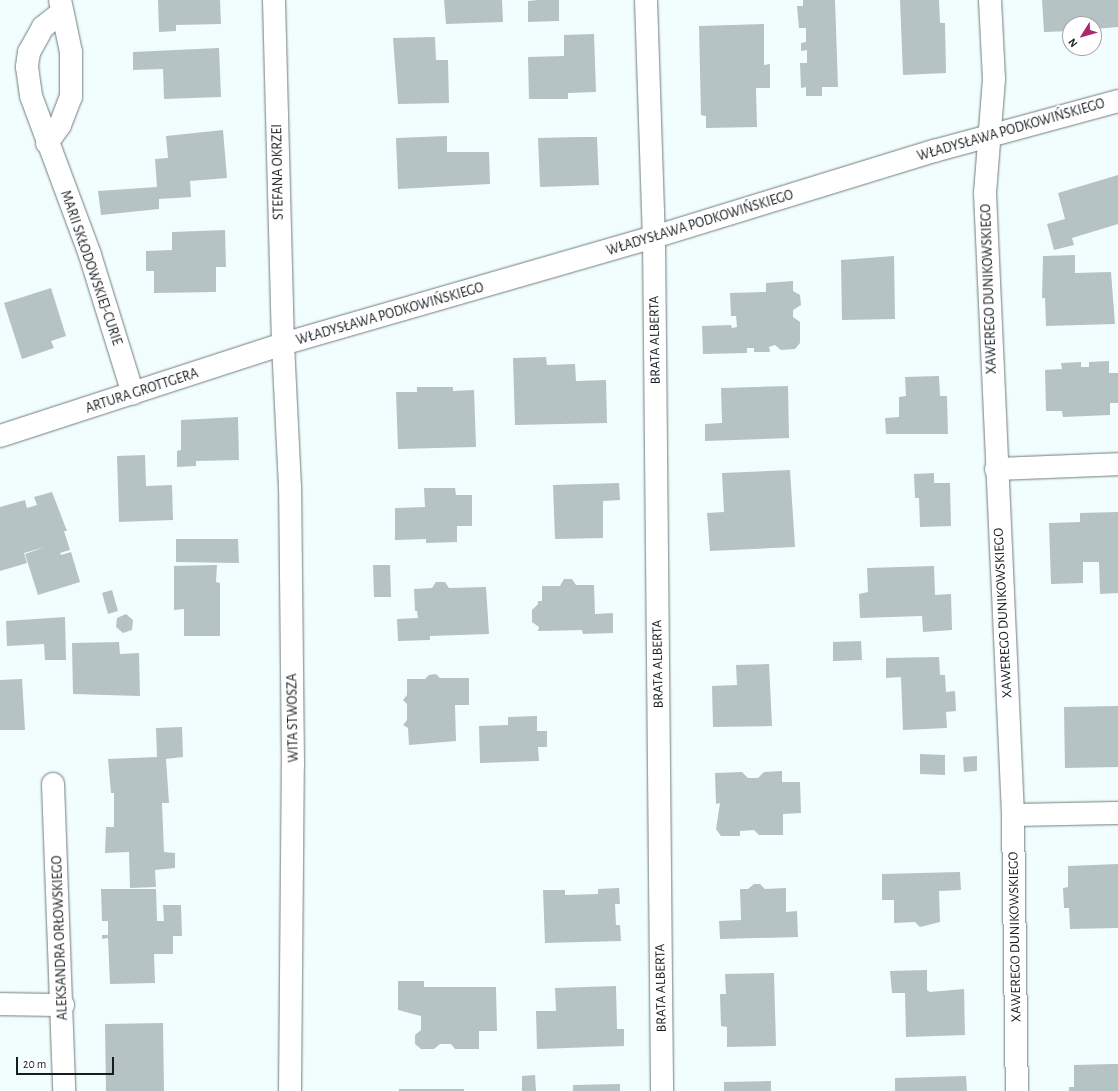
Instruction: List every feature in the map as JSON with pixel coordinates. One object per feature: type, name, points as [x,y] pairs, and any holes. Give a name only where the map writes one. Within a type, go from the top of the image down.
[{"type":"street","name":"STEFANA OKRZEI","points":[[274,0],[283,344]]},
{"type":"street","name":"BRATA ALBERTA","points":[[646,0],[654,237],[662,1091]]},
{"type":"street","name":"XAWEREGO DUNIKOWSKIEGO","points":[[990,0],[994,79],[985,193],[996,469],[1013,815],[1017,1091]]},
{"type":"street","name":"MARII SKŁODOWSKIEJ-CURIE","points":[[46,144],[60,125],[71,97],[70,52],[60,6]]},
{"type":"street","name":"MARII SKŁODOWSKIEJ-CURIE","points":[[60,6],[34,40],[27,67],[31,96],[46,144],[90,255],[133,394]]},
{"type":"street","name":"WŁADYSŁAWA PODKOWIŃSKIEGO","points":[[283,344],[654,237],[990,136],[1118,101]]},
{"type":"street","name":"ARTURA GROTTGERA","points":[[0,436],[283,344]]},
{"type":"street","name":"WITA STWOSZA","points":[[283,344],[290,487],[293,757],[290,1091]]},
{"type":"street","points":[[996,469],[1118,464]]},
{"type":"street","name":"ALEKSANDRA ORŁOWSKIEGO","points":[[53,784],[63,1005],[64,1091]]},
{"type":"street","points":[[1013,815],[1118,813]]},
{"type":"street","points":[[0,1004],[63,1005]]},
{"type":"building","points":[[158,0],[220,0],[221,24],[176,25],[176,31],[159,32]]},
{"type":"building","points":[[444,0],[502,0],[503,22],[446,24]]},
{"type":"building","points":[[559,0],[559,21],[528,22],[528,1]]},
{"type":"building","points":[[803,0],[835,0],[838,87],[822,87],[822,96],[806,96],[806,87],[801,88],[800,63],[807,63],[807,50],[801,51],[801,43],[806,42],[806,28],[799,28],[797,6],[803,6]]},
{"type":"building","points":[[900,0],[939,0],[940,23],[945,23],[946,73],[903,75]]},
{"type":"building","points":[[1042,0],[1118,0],[1118,27],[1102,28],[1102,16],[1062,16],[1062,31],[1044,32]]},
{"type":"building","points":[[764,24],[764,65],[770,64],[770,88],[756,88],[757,127],[706,128],[706,116],[701,115],[699,26]]},
{"type":"building","points":[[594,34],[596,92],[568,93],[568,99],[529,99],[528,57],[564,56],[564,35]]},
{"type":"building","points":[[435,37],[436,60],[448,60],[449,103],[398,104],[393,38]]},
{"type":"building","points":[[219,48],[221,97],[164,99],[163,69],[133,70],[133,52]]},
{"type":"building","points":[[223,130],[227,178],[190,181],[191,197],[159,199],[159,209],[101,215],[98,191],[157,187],[155,159],[168,158],[166,136]]},
{"type":"building","points":[[447,136],[447,152],[489,152],[490,184],[398,189],[396,138]]},
{"type":"building","points":[[597,137],[599,185],[540,187],[538,138]]},
{"type":"building","points":[[1118,175],[1118,224],[1072,238],[1074,245],[1054,250],[1047,224],[1065,219],[1058,193]]},
{"type":"building","points":[[225,230],[226,267],[216,267],[216,292],[154,293],[154,271],[146,271],[146,251],[172,250],[172,232]]},
{"type":"building","points":[[1075,255],[1075,273],[1111,272],[1115,324],[1046,326],[1045,298],[1042,298],[1043,256]]},
{"type":"building","points":[[894,256],[895,319],[842,320],[841,260]]},
{"type":"building","points":[[793,281],[793,291],[800,295],[801,305],[793,310],[793,317],[800,322],[800,343],[795,349],[781,350],[775,345],[769,347],[770,352],[754,352],[754,348],[747,348],[747,353],[703,354],[702,326],[731,325],[732,328],[737,327],[736,316],[731,316],[730,293],[766,292],[766,283]]},
{"type":"building","points":[[51,288],[66,336],[51,341],[54,348],[22,359],[4,303]]},
{"type":"building","points":[[546,357],[547,365],[575,364],[576,381],[606,380],[607,423],[515,425],[513,358]]},
{"type":"building","points":[[1109,361],[1109,373],[1118,373],[1118,403],[1110,403],[1110,415],[1063,417],[1062,411],[1046,411],[1045,370],[1062,369],[1061,363],[1081,362],[1081,367],[1089,367],[1089,362]]},
{"type":"building","points":[[939,376],[940,396],[947,396],[948,434],[886,434],[885,418],[899,417],[899,397],[906,396],[905,377]]},
{"type":"building","points":[[788,386],[789,438],[705,441],[705,424],[722,423],[721,388]]},
{"type":"building","points":[[417,387],[453,387],[453,391],[474,390],[476,447],[398,449],[396,392],[417,392]]},
{"type":"building","points":[[238,417],[239,460],[196,461],[196,466],[177,467],[177,451],[181,450],[181,420]]},
{"type":"building","points":[[145,455],[146,486],[172,485],[173,520],[119,522],[117,456]]},
{"type":"building","points":[[790,470],[795,547],[710,551],[707,513],[724,512],[722,473]]},
{"type":"building","points":[[934,473],[934,483],[950,483],[951,526],[920,527],[919,498],[915,498],[914,474]]},
{"type":"building","points":[[619,483],[620,500],[603,501],[603,538],[555,539],[553,485]]},
{"type":"building","points":[[424,488],[455,488],[456,495],[472,495],[472,526],[457,526],[457,542],[426,543],[426,539],[395,540],[395,508],[425,507]]},
{"type":"building","points":[[52,492],[67,531],[64,531],[70,550],[60,553],[61,555],[71,552],[80,582],[38,595],[25,554],[45,547],[24,553],[27,563],[0,571],[0,507],[25,500],[27,508],[37,505],[34,497]]},
{"type":"building","points":[[1118,512],[1118,593],[1100,594],[1099,562],[1083,562],[1083,583],[1051,584],[1049,523],[1080,522],[1080,513]]},
{"type":"building","points":[[176,539],[238,539],[239,563],[176,562]]},
{"type":"building","points":[[217,565],[216,582],[220,583],[220,636],[184,636],[184,609],[174,610],[174,566]]},
{"type":"building","points":[[373,565],[390,565],[391,597],[374,597]]},
{"type":"building","points":[[934,566],[935,595],[951,594],[952,630],[923,632],[922,616],[860,618],[859,594],[868,592],[867,568]]},
{"type":"building","points":[[564,579],[572,579],[576,585],[594,585],[595,614],[613,613],[613,633],[583,634],[582,630],[538,631],[539,627],[532,622],[532,610],[538,604],[538,601],[542,601],[542,586],[560,586]]},
{"type":"building","points":[[436,582],[445,582],[449,588],[486,587],[489,634],[430,636],[430,640],[398,641],[397,619],[418,618],[417,611],[415,611],[414,589],[432,588]]},
{"type":"building","points":[[112,590],[118,611],[108,614],[102,593]]},
{"type":"building","points":[[126,614],[133,620],[132,630],[123,633],[116,627],[117,618]]},
{"type":"building","points":[[65,617],[66,660],[45,660],[44,644],[7,646],[6,621]]},
{"type":"building","points":[[861,641],[862,660],[833,661],[833,642]]},
{"type":"building","points":[[119,642],[120,654],[139,653],[140,696],[73,694],[72,643]]},
{"type":"building","points":[[939,657],[940,675],[945,675],[946,692],[955,691],[956,711],[946,712],[947,728],[903,730],[901,677],[886,678],[886,658]]},
{"type":"building","points":[[769,664],[772,726],[713,727],[712,686],[737,685],[736,665]]},
{"type":"building","points":[[436,674],[440,678],[469,678],[469,705],[455,705],[456,741],[409,745],[408,728],[403,725],[407,720],[407,704],[403,700],[407,695],[407,679],[425,679],[429,675]]},
{"type":"building","points":[[22,679],[25,730],[0,730],[0,680]]},
{"type":"building","points":[[1118,706],[1118,767],[1065,768],[1064,707]]},
{"type":"building","points":[[537,716],[537,731],[547,731],[547,747],[538,747],[539,761],[480,763],[479,726],[508,725],[508,717]]},
{"type":"building","points":[[182,727],[183,757],[166,759],[169,803],[162,803],[164,852],[175,853],[175,868],[155,870],[156,887],[130,888],[129,852],[105,853],[106,827],[114,827],[114,793],[111,793],[108,759],[157,757],[156,728]]},
{"type":"building","points":[[920,754],[945,755],[945,775],[920,774]]},
{"type":"building","points":[[977,756],[977,771],[964,772],[963,757]]},
{"type":"building","points":[[782,771],[782,782],[800,782],[801,813],[783,814],[783,835],[759,835],[754,830],[740,831],[740,836],[721,836],[716,829],[720,803],[716,804],[715,773],[742,772],[748,778],[758,778],[764,772]]},
{"type":"building","points":[[1118,864],[1118,928],[1070,929],[1069,908],[1064,908],[1063,888],[1068,887],[1068,866]]},
{"type":"building","points":[[960,872],[961,890],[939,891],[940,922],[920,927],[915,922],[894,923],[894,900],[882,900],[882,874]]},
{"type":"building","points":[[754,884],[760,884],[765,889],[786,888],[786,912],[797,911],[798,937],[720,939],[719,921],[741,920],[740,889],[748,889]]},
{"type":"building","points":[[619,888],[620,904],[615,904],[616,925],[620,925],[621,941],[545,943],[543,890],[565,890],[565,895],[598,894],[598,889]]},
{"type":"building","points":[[101,889],[156,889],[157,921],[164,921],[163,905],[181,905],[182,936],[173,936],[173,954],[154,954],[155,983],[110,984],[108,938],[102,939],[102,935],[108,935],[108,921],[102,921]]},
{"type":"building","points":[[927,970],[927,990],[930,992],[964,989],[965,1035],[906,1037],[905,993],[892,993],[890,971]]},
{"type":"building","points":[[774,973],[776,1046],[727,1047],[727,1027],[721,1026],[720,994],[726,994],[725,974]]},
{"type":"building","points":[[398,981],[424,981],[424,987],[496,987],[497,1031],[479,1031],[479,1049],[455,1049],[451,1044],[440,1044],[434,1049],[421,1049],[415,1044],[415,1035],[421,1030],[421,1016],[398,1010]]},
{"type":"building","points":[[616,986],[617,1029],[624,1029],[624,1046],[537,1049],[536,1011],[556,1011],[555,988]]},
{"type":"building","points":[[163,1023],[164,1091],[106,1091],[105,1024]]},
{"type":"building","points":[[1118,1064],[1118,1091],[1069,1091],[1069,1087],[1074,1087],[1074,1065]]},
{"type":"building","points":[[535,1075],[536,1091],[522,1091],[522,1076]]},
{"type":"building","points":[[966,1076],[967,1091],[895,1091],[895,1078]]},
{"type":"building","points":[[771,1081],[771,1091],[724,1091],[724,1082]]},
{"type":"building","points":[[620,1084],[620,1091],[573,1091],[573,1085]]},
{"type":"building","points":[[399,1089],[464,1089],[464,1091],[399,1091]]}]
